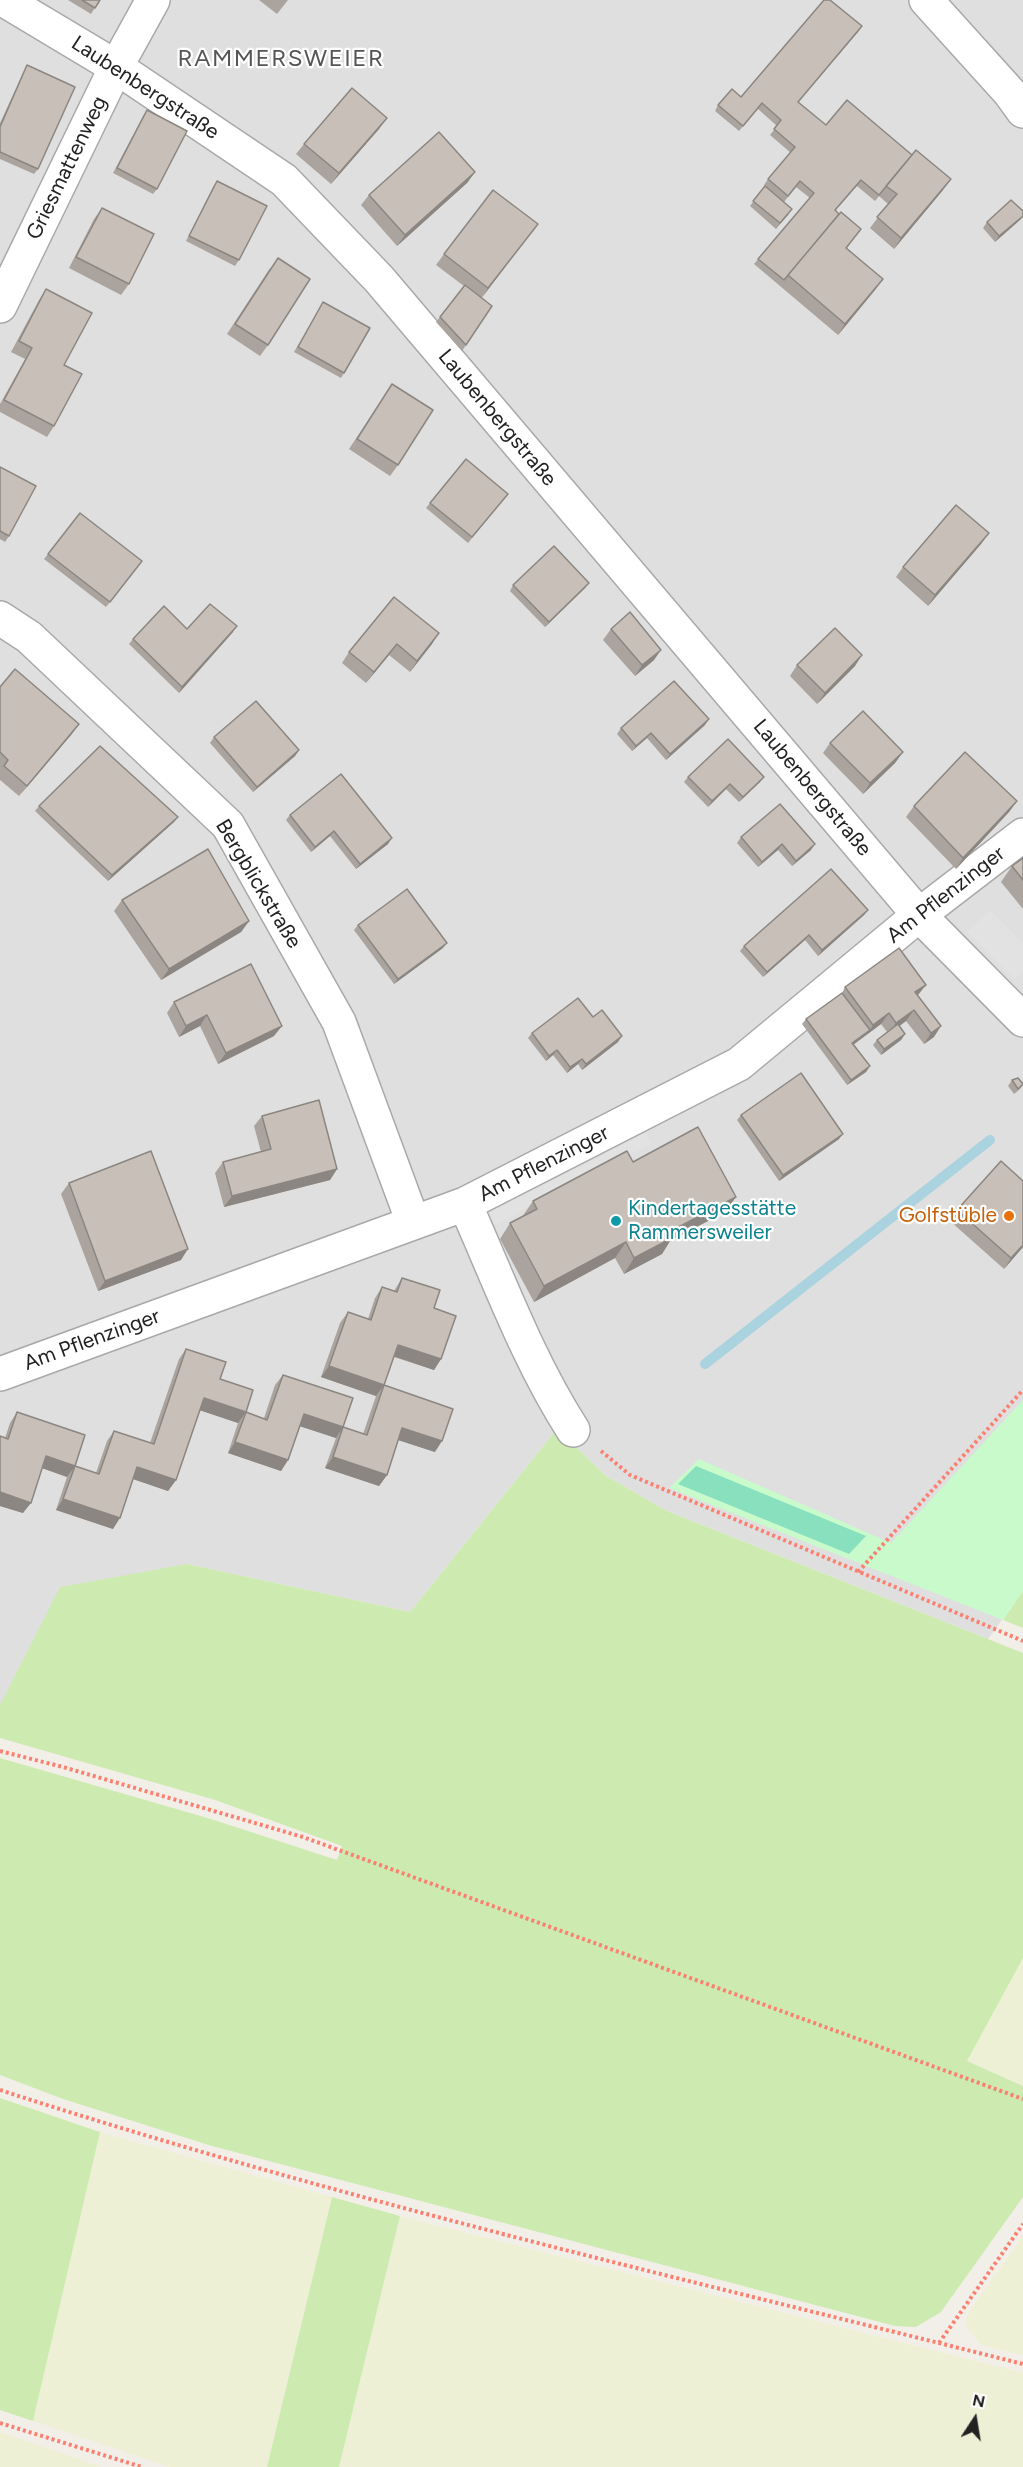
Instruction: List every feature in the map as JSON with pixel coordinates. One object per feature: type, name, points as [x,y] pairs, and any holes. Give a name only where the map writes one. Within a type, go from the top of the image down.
[{"type":"street","name":"Laubenbergstraße","points":[[4,0],[116,67],[284,180],[371,270],[919,915],[1016,1001]]},
{"type":"street","name":"Griesmattenweg","points":[[0,306],[116,67],[153,0]]},
{"type":"street","points":[[926,0],[1010,93],[1023,111]]},
{"type":"street","name":"Bergblickstraße","points":[[0,618],[29,637],[228,825],[339,1022],[413,1222]]},
{"type":"street","name":"Am Pflenzinger","points":[[0,1374],[465,1204],[739,1064],[919,915],[1023,835]]},
{"type":"street","points":[[465,1204],[540,1372],[552,1397],[573,1430]]},
{"type":"path","points":[[858,1572],[1023,1390]]},
{"type":"path","points":[[573,1430],[630,1475],[1023,1641]]},
{"type":"path","points":[[0,1750],[303,1838],[1023,2099]]},
{"type":"path","points":[[0,2091],[110,2126],[402,2209],[1023,2364]]},
{"type":"path","points":[[939,2343],[1023,2224]]},
{"type":"path","points":[[0,2423],[142,2467]]},
{"type":"shaded area","points":[[0,0],[1023,0],[1023,1591],[988,1639],[667,1511],[606,1476],[557,1429],[410,1612],[187,1564],[0,1705]]},
{"type":"shaded area","points":[[990,910],[1023,943],[1023,971],[1014,979],[968,932]]},
{"type":"shaded area","points":[[645,1134],[651,1144],[492,1226],[486,1214]]},
{"type":"green space","points":[[1023,1400],[1023,1591],[1003,1620],[669,1488],[699,1459],[891,1543]]},
{"type":"green space","points":[[557,1429],[606,1476],[667,1511],[1023,1653],[1023,1958],[967,2061],[1023,2086],[1023,2197],[941,2312],[916,2327],[895,2326],[212,2146],[63,2099],[0,2075],[0,1758],[211,1819],[337,1860],[342,1846],[215,1800],[0,1738],[0,1705],[60,1587],[187,1564],[410,1612]]},
{"type":"green space","points":[[696,1466],[866,1536],[849,1554],[678,1484]]},
{"type":"green space","points":[[1023,1591],[1023,1628],[1003,1620]]},
{"type":"green space","points":[[1023,1958],[1023,2086],[967,2061]]},
{"type":"green space","points":[[0,2098],[100,2132],[33,2421],[0,2410]]},
{"type":"green space","points":[[100,2132],[332,2197],[267,2467],[170,2467],[33,2421]]},
{"type":"green space","points":[[332,2197],[400,2216],[339,2467],[267,2467]]},
{"type":"green space","points":[[400,2216],[1023,2373],[1023,2467],[339,2467]]},
{"type":"green space","points":[[1023,2236],[1023,2355],[981,2345],[964,2324],[970,2310]]},
{"type":"green space","points":[[0,2432],[70,2456],[102,2467],[0,2467]]},
{"type":"building","points":[[82,0],[100,0],[95,8]]},
{"type":"building","points":[[824,0],[830,0],[862,26],[798,102],[826,125],[847,100],[912,155],[879,195],[861,180],[835,210],[839,214],[784,280],[758,259],[814,193],[800,181],[788,196],[768,179],[795,147],[774,129],[781,120],[762,103],[743,126],[718,105],[732,89],[741,97]]},
{"type":"building","points":[[27,65],[75,87],[38,169],[0,152],[0,127]]},
{"type":"building","points":[[352,88],[387,118],[339,173],[304,144]]},
{"type":"building","points":[[147,110],[187,131],[157,189],[117,168]]},
{"type":"building","points":[[439,132],[475,172],[405,235],[369,195]]},
{"type":"building","points":[[916,150],[951,179],[901,238],[877,217],[897,194],[886,186]]},
{"type":"building","points":[[217,181],[267,206],[239,260],[189,236]]},
{"type":"building","points":[[765,186],[792,209],[780,223],[753,201]]},
{"type":"building","points":[[493,190],[538,224],[488,288],[444,254]]},
{"type":"building","points":[[1011,200],[1023,211],[1023,216],[999,236],[987,222]]},
{"type":"building","points":[[102,208],[154,234],[129,284],[76,257]]},
{"type":"building","points":[[841,212],[861,229],[846,248],[883,279],[845,324],[788,275]]},
{"type":"building","points":[[278,258],[310,279],[268,345],[235,324]]},
{"type":"building","points":[[465,285],[492,306],[466,345],[440,317]]},
{"type":"building","points":[[46,289],[92,313],[64,365],[82,374],[54,426],[4,400],[32,348],[19,341]]},
{"type":"building","points":[[323,302],[370,328],[344,373],[298,347]]},
{"type":"building","points":[[392,384],[433,410],[398,465],[357,439]]},
{"type":"building","points":[[466,459],[508,494],[472,537],[430,503]]},
{"type":"building","points":[[0,467],[36,486],[9,536],[0,531]]},
{"type":"building","points":[[956,505],[989,533],[935,595],[903,567]]},
{"type":"building","points":[[80,513],[142,561],[110,602],[48,554]]},
{"type":"building","points":[[554,546],[589,583],[549,622],[513,585]]},
{"type":"building","points":[[394,597],[439,633],[417,661],[397,644],[374,672],[349,652]]},
{"type":"building","points":[[210,604],[237,626],[182,687],[133,639],[164,606],[187,629]]},
{"type":"building","points":[[630,612],[661,650],[642,665],[611,629]]},
{"type":"building","points":[[835,628],[862,655],[825,693],[797,665]]},
{"type":"building","points":[[15,669],[79,724],[27,786],[4,766],[8,760],[0,752],[0,687]]},
{"type":"building","points":[[674,681],[709,719],[670,754],[651,733],[636,746],[621,728]]},
{"type":"building","points":[[256,701],[299,750],[257,787],[214,737]]},
{"type":"building","points":[[863,711],[903,752],[870,783],[830,743]]},
{"type":"building","points":[[728,739],[764,777],[743,797],[730,784],[712,801],[688,777]]},
{"type":"building","points":[[100,746],[178,817],[112,875],[39,806]]},
{"type":"building","points":[[965,752],[1017,801],[963,858],[914,806]]},
{"type":"building","points":[[341,774],[392,838],[360,864],[334,831],[315,847],[290,815]]},
{"type":"building","points":[[780,804],[815,844],[796,861],[782,844],[762,862],[741,837]]},
{"type":"building","points":[[208,849],[249,921],[169,969],[122,900]]},
{"type":"building","points":[[1023,858],[1023,880],[1012,866]]},
{"type":"building","points":[[831,869],[868,910],[822,950],[809,935],[767,972],[744,946]]},
{"type":"building","points":[[407,889],[447,943],[398,979],[358,925]]},
{"type":"building","points":[[899,948],[926,985],[915,992],[941,1026],[931,1033],[914,1010],[896,1023],[889,1013],[873,1025],[845,987]]},
{"type":"building","points":[[251,964],[282,1026],[226,1053],[207,1015],[186,1026],[174,1002]]},
{"type":"building","points":[[842,993],[870,1030],[852,1043],[870,1066],[851,1080],[806,1019]]},
{"type":"building","points":[[578,998],[593,1017],[602,1010],[622,1036],[586,1064],[582,1059],[570,1067],[557,1050],[549,1056],[532,1033]]},
{"type":"building","points":[[898,1024],[905,1034],[884,1049],[877,1040]]},
{"type":"building","points":[[801,1073],[843,1134],[783,1175],[741,1115]]},
{"type":"building","points":[[1018,1078],[1023,1084],[1018,1089],[1012,1080]]},
{"type":"building","points":[[319,1100],[337,1169],[232,1196],[223,1162],[271,1149],[262,1116]]},
{"type":"building","name":"Kindertagesstätte Rammersweiler","points":[[698,1127],[736,1197],[669,1232],[672,1238],[634,1258],[626,1242],[544,1286],[510,1223],[537,1209],[533,1201],[627,1151],[633,1162]]},
{"type":"building","points":[[151,1151],[188,1249],[105,1281],[69,1183]]},
{"type":"building","points":[[1001,1161],[1023,1181],[1023,1245],[1011,1258],[957,1210]]},
{"type":"building","points":[[402,1278],[440,1290],[434,1308],[456,1316],[441,1359],[398,1345],[384,1385],[329,1366],[348,1312],[371,1320],[382,1287],[397,1292]]},
{"type":"building","points":[[186,1349],[226,1362],[220,1379],[253,1390],[246,1412],[204,1398],[176,1480],[137,1467],[120,1518],[63,1499],[75,1466],[99,1474],[114,1431],[154,1444]]},
{"type":"building","points":[[283,1375],[353,1398],[343,1427],[304,1414],[288,1460],[235,1442],[246,1412],[267,1420]]},
{"type":"building","points":[[384,1385],[453,1409],[442,1441],[402,1428],[387,1475],[333,1457],[343,1427],[367,1435]]},
{"type":"building","points":[[17,1412],[85,1435],[75,1466],[46,1456],[31,1503],[0,1492],[0,1436],[8,1439]]},
{"type":"waterway","points":[[705,1364],[990,1140]]},
{"type":"place","name":"Golfstüble","points":[[1009,1216]]},
{"type":"place","name":"Kindertagesstätte Rammersweiler","points":[[616,1221]]},
{"type":"district","name":"RAMMERSWEIER","points":[[281,59]]}]
